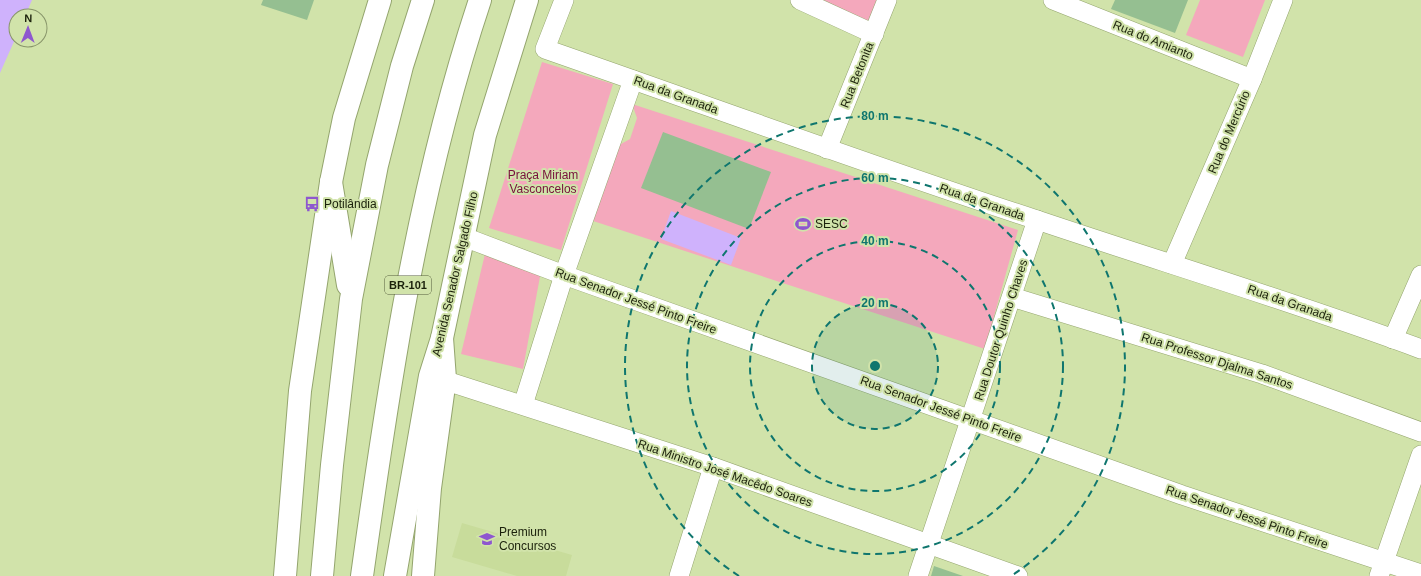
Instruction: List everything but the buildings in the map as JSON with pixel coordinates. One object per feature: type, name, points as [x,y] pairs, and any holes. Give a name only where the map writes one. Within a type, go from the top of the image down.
[{"type":"main road","points":[[285,576],[300,391],[331,182],[344,118],[380,0]]},
{"type":"main road","points":[[322,576],[331,473],[351,299],[377,165],[402,66],[423,0]]},
{"type":"main road","name":"BR-101","points":[[362,576],[383,424],[417,236],[442,129],[480,0]]},
{"type":"main road","name":"Avenida Senador Salgado Filho","points":[[395,576],[438,377],[442,338],[485,135],[527,0]]},
{"type":"main road","points":[[331,182],[351,299]]},
{"type":"main road","points":[[423,576],[438,377]]},
{"type":"street","name":"Rua da Granada","points":[[564,0],[545,49],[827,149],[1037,220],[1285,300],[1421,349]]},
{"type":"street","points":[[800,0],[874,34]]},
{"type":"street","name":"Rua Betonita","points":[[827,149],[887,0]]},
{"type":"street","name":"Rua do Amianto","points":[[1053,0],[1252,79]]},
{"type":"street","name":"Rua do Mercúrio","points":[[1172,264],[1252,79],[1283,0]]},
{"type":"street","points":[[522,405],[564,275],[633,80]]},
{"type":"street","name":"Rua Doutor Quinho Chaves","points":[[918,576],[972,420],[1037,220]]},
{"type":"street","name":"Rua Senador Jessé Pinto Freire","points":[[464,237],[564,275],[1182,495],[1381,569],[1421,574]]},
{"type":"street","points":[[1393,339],[1421,275]]},
{"type":"street","name":"Rua Professor Djalma Santos","points":[[1012,297],[1262,374],[1421,432]]},
{"type":"street","name":"Rua Ministro José Macêdo Soares","points":[[438,377],[713,467],[1018,576]]},
{"type":"street","points":[[1381,569],[1421,455]]},
{"type":"street","points":[[678,576],[713,467]]},
{"type":"shaded area","points":[[0,0],[32,0],[28,8],[8,8],[8,48],[11,48],[0,73]]},
{"type":"shaded area","points":[[671,211],[741,238],[731,265],[661,239]]},
{"type":"shaded area","name":"Premium Concursos","points":[[462,523],[572,555],[566,576],[517,576],[452,557]]},
{"type":"green space","points":[[818,0],[879,0],[870,24]]},
{"type":"green space","points":[[1200,0],[1265,0],[1243,57],[1186,35]]},
{"type":"green space","name":"Praça Miriam Vasconcelos","points":[[542,62],[613,84],[561,250],[489,228]]},
{"type":"green space","name":"SESC","points":[[632,104],[1018,230],[985,349],[587,219],[612,149],[630,139],[637,118]]},
{"type":"green space","points":[[485,254],[541,271],[523,369],[461,354]]},
{"type":"place","name":"Potilândia","points":[[312,204]]},
{"type":"place","name":"SESC","points":[[803,224]]},
{"type":"place","name":"Premium Concursos","points":[[487,539]]}]
